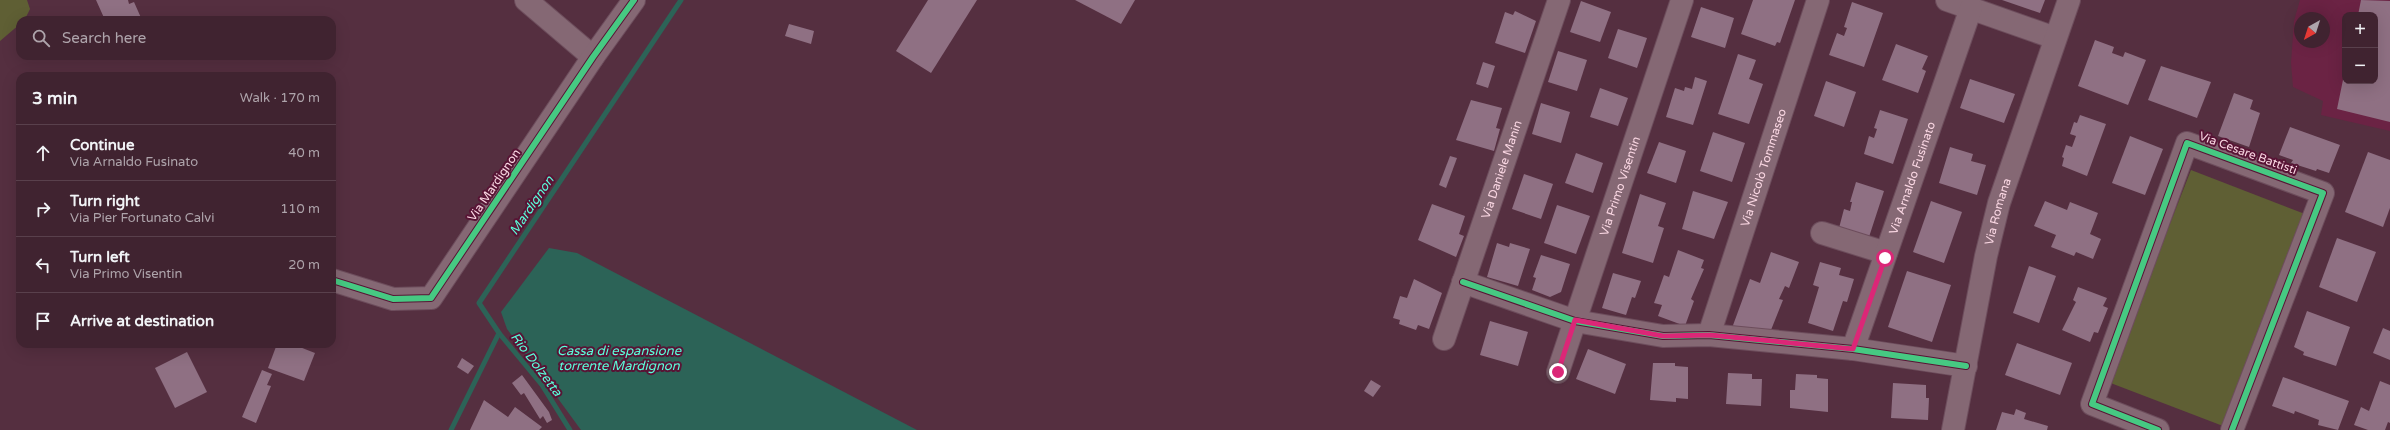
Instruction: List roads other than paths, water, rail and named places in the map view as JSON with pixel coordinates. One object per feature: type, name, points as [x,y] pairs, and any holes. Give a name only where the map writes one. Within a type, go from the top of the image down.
[{"type":"street","points":[[526,0],[593,57]]},
{"type":"street","name":"Via Mardignon","points":[[336,281],[393,299],[431,298],[593,57],[634,0]]},
{"type":"street","name":"Via Daniele Manin","points":[[1444,339],[1558,0]]},
{"type":"street","name":"Via Primo Visentin","points":[[1558,372],[1682,0]]},
{"type":"street","name":"Via Nicolò Tommaseo","points":[[1710,335],[1818,0]]},
{"type":"street","points":[[1947,0],[2056,38]]},
{"type":"street","name":"Via Romana","points":[[1953,430],[1986,256],[1999,203],[2069,0]]},
{"type":"street","name":"Via Arnaldo Fusinato","points":[[1853,349],[1971,8]]},
{"type":"street","name":"Via Cesare Battisti","points":[[2158,430],[2092,404],[2187,143],[2323,193],[2232,430]]},
{"type":"street","points":[[1822,233],[1886,253]]},
{"type":"street","points":[[1462,282],[1575,320],[1663,336],[1710,335],[1853,349],[1966,366]]},
{"type":"water","name":"Cassa di espansione torrente Mardignon","points":[[549,248],[577,253],[917,430],[581,430],[507,329],[501,312]]},
{"type":"waterway","name":"Mardignon","points":[[570,430],[542,385],[499,333],[479,303],[681,0]]},
{"type":"waterway","name":"Mardignon","points":[[451,430],[499,333]]},
{"type":"water label","name":"Rio Dolzetta","points":[[537,364]]}]
